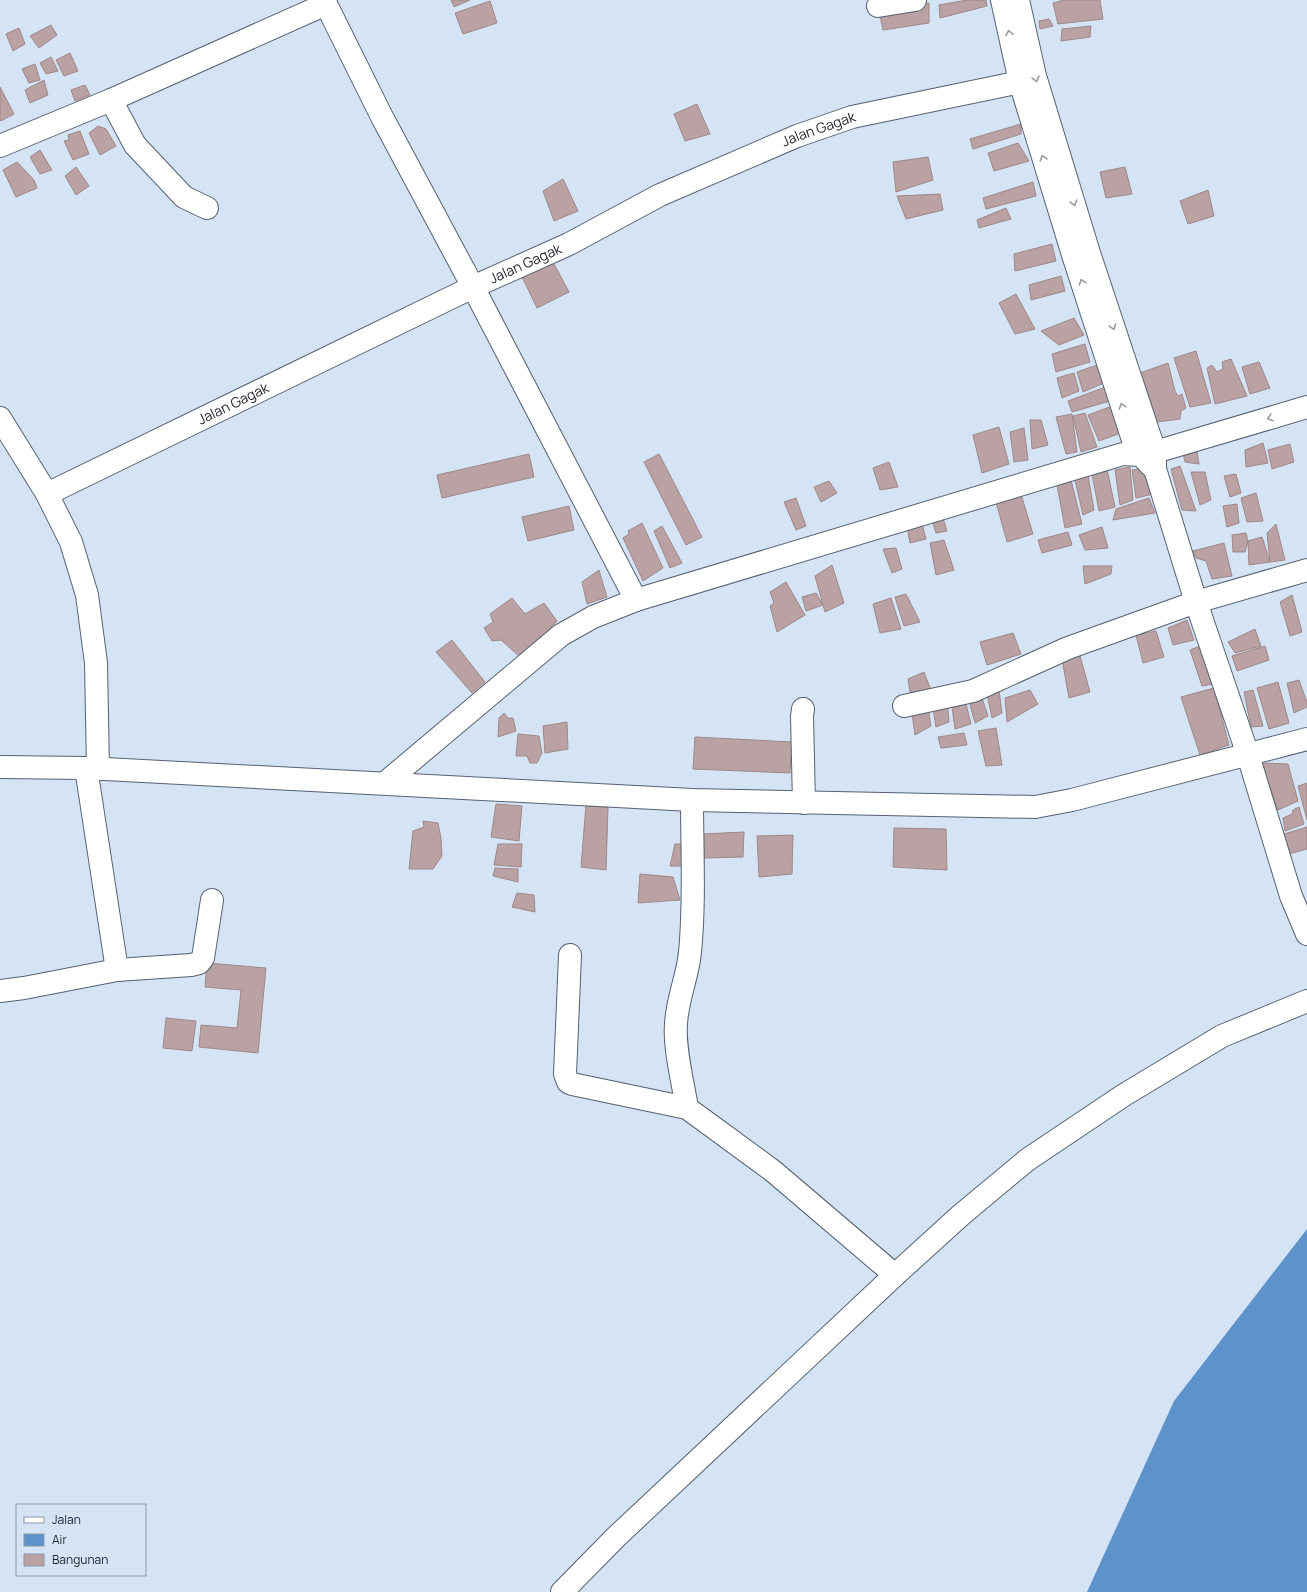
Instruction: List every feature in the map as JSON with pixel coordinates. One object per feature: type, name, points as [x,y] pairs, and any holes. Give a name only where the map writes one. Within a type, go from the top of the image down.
[{"type":"street","points":[[878,6],[916,0]]},
{"type":"street","points":[[1002,0],[1020,82],[1074,258],[1196,602],[1248,755],[1291,896],[1307,934]]},
{"type":"street","points":[[1018,0],[1035,76],[1089,253],[1143,452]]},
{"type":"street","points":[[0,146],[112,100],[325,2],[382,117],[473,287],[636,600]]},
{"type":"street","name":"Jalan Gagak","points":[[47,494],[473,287],[569,244],[660,195],[797,136],[852,117],[1020,82]]},
{"type":"street","points":[[112,100],[136,145],[184,197],[206,208]]},
{"type":"street","points":[[1143,452],[1307,392]]},
{"type":"street","points":[[385,783],[561,635],[592,617],[636,600],[1143,452],[1307,407]]},
{"type":"street","points":[[0,418],[47,494],[72,542],[87,595],[96,663],[92,768],[117,970]]},
{"type":"street","points":[[904,706],[973,691],[1068,648],[1196,602],[1307,570]]},
{"type":"street","points":[[803,709],[804,802]]},
{"type":"street","points":[[0,767],[92,768],[692,800],[1035,807],[1072,800],[1307,739]]},
{"type":"street","points":[[686,1108],[676,1040],[676,1024],[686,982],[690,953],[692,800]]},
{"type":"street","points":[[0,991],[24,988],[117,970],[190,965],[201,962],[203,958],[212,900]]},
{"type":"street","points":[[570,955],[565,1074],[568,1082],[686,1108],[773,1171],[896,1275]]},
{"type":"street","points":[[562,1592],[616,1537],[896,1275],[961,1215],[1027,1160],[1105,1108],[1222,1036],[1307,1002]]},
{"type":"water","points":[[1307,1229],[1307,1592],[1087,1592],[1174,1401]]},
{"type":"building","points":[[451,0],[470,0],[454,7]]},
{"type":"building","points":[[967,0],[986,0],[987,6],[940,18],[939,5]]},
{"type":"building","points":[[1064,0],[1100,0],[1103,19],[1058,24],[1053,3]]},
{"type":"building","points":[[490,1],[497,23],[463,34],[455,13]]},
{"type":"building","points":[[929,3],[929,23],[883,30],[879,11]]},
{"type":"building","points":[[1049,19],[1053,26],[1040,29],[1039,21]]},
{"type":"building","points":[[51,25],[57,35],[39,48],[30,36]]},
{"type":"building","points":[[1091,26],[1090,37],[1061,41],[1062,29]]},
{"type":"building","points":[[19,28],[25,44],[13,51],[6,34]]},
{"type":"building","points":[[70,53],[78,71],[64,76],[56,60]]},
{"type":"building","points":[[51,57],[58,71],[46,74],[40,63]]},
{"type":"building","points":[[35,64],[40,80],[29,83],[22,69]]},
{"type":"building","points":[[44,80],[48,95],[30,103],[25,90]]},
{"type":"building","points":[[85,85],[90,95],[75,101],[71,90]]},
{"type":"building","points":[[0,87],[14,114],[1,121],[0,119]]},
{"type":"building","points":[[697,104],[710,134],[685,141],[674,114]]},
{"type":"building","points":[[1021,124],[1021,134],[973,149],[970,139]]},
{"type":"building","points":[[98,126],[106,129],[116,146],[100,155],[89,133]]},
{"type":"building","points":[[80,131],[89,154],[73,160],[64,141],[69,140],[68,135]]},
{"type":"building","points":[[1018,143],[1029,161],[994,171],[988,153]]},
{"type":"building","points":[[40,150],[52,170],[40,174],[30,157]]},
{"type":"building","points":[[928,157],[933,180],[896,192],[893,162]]},
{"type":"building","points":[[17,162],[34,180],[37,188],[16,197],[3,170]]},
{"type":"building","points":[[76,167],[89,186],[76,195],[65,176]]},
{"type":"building","points":[[1125,167],[1132,194],[1106,198],[1100,172]]},
{"type":"building","points":[[563,179],[578,211],[554,221],[543,191]]},
{"type":"building","points":[[1033,182],[1036,196],[986,209],[983,198]]},
{"type":"building","points":[[1208,190],[1214,216],[1188,224],[1180,201]]},
{"type":"building","points":[[940,194],[943,210],[906,219],[897,196]]},
{"type":"building","points":[[1006,208],[1011,219],[979,228],[977,220]]},
{"type":"building","points":[[1052,244],[1056,261],[1015,271],[1014,254]]},
{"type":"building","points":[[553,262],[569,292],[537,308],[522,277]]},
{"type":"building","points":[[1061,276],[1065,291],[1031,300],[1029,285]]},
{"type":"building","points":[[1016,294],[1035,329],[1015,334],[999,303]]},
{"type":"building","points":[[1074,318],[1084,335],[1059,345],[1041,331]]},
{"type":"building","points":[[1085,344],[1090,362],[1056,372],[1052,354]]},
{"type":"building","points":[[1196,351],[1211,403],[1190,407],[1174,358]]},
{"type":"building","points":[[1231,359],[1247,396],[1215,404],[1207,368],[1212,365],[1217,372],[1223,369],[1222,362]]},
{"type":"building","points":[[1259,362],[1270,388],[1250,394],[1242,367]]},
{"type":"building","points":[[1168,363],[1175,391],[1178,396],[1182,394],[1186,408],[1181,411],[1180,419],[1157,422],[1140,373]]},
{"type":"building","points":[[1097,365],[1104,383],[1083,392],[1077,372]]},
{"type":"building","points":[[1074,373],[1079,391],[1062,398],[1057,378]]},
{"type":"building","points":[[1108,386],[1110,401],[1072,412],[1068,401]]},
{"type":"building","points":[[1112,406],[1121,433],[1099,441],[1088,415]]},
{"type":"building","points":[[1085,413],[1097,447],[1081,452],[1073,416]]},
{"type":"building","points":[[1072,414],[1077,452],[1066,454],[1056,417]]},
{"type":"building","points":[[1030,420],[1041,420],[1048,445],[1032,449]]},
{"type":"building","points":[[999,427],[1009,464],[982,473],[973,435]]},
{"type":"building","points":[[1024,428],[1028,460],[1014,462],[1010,432]]},
{"type":"building","points":[[1263,443],[1268,463],[1246,467],[1245,450]]},
{"type":"building","points":[[1290,444],[1294,462],[1272,469],[1268,450]]},
{"type":"building","points":[[1197,452],[1199,464],[1185,462],[1183,453]]},
{"type":"building","points":[[529,454],[534,477],[442,498],[437,475]]},
{"type":"building","points":[[659,454],[702,537],[686,545],[644,462]]},
{"type":"building","points":[[889,462],[898,487],[880,490],[873,468]]},
{"type":"building","points":[[1180,466],[1196,511],[1182,510],[1171,469]]},
{"type":"building","points":[[1130,467],[1133,500],[1120,505],[1115,470]]},
{"type":"building","points":[[1145,468],[1153,494],[1136,498],[1132,470]]},
{"type":"building","points":[[1107,469],[1115,507],[1099,511],[1092,474]]},
{"type":"building","points":[[1191,472],[1205,472],[1211,500],[1200,505]]},
{"type":"building","points":[[1236,474],[1241,493],[1230,497],[1224,476]]},
{"type":"building","points":[[1088,475],[1094,510],[1083,515],[1075,480]]},
{"type":"building","points":[[1071,480],[1082,524],[1065,528],[1057,485]]},
{"type":"building","points":[[829,481],[837,493],[821,502],[814,487]]},
{"type":"building","points":[[1256,493],[1263,521],[1247,522],[1241,498]]},
{"type":"building","points":[[1021,494],[1033,534],[1007,542],[996,502]]},
{"type":"building","points":[[796,498],[806,526],[796,530],[784,502]]},
{"type":"building","points":[[1149,498],[1155,513],[1113,520],[1116,509]]},
{"type":"building","points":[[1237,504],[1239,523],[1227,527],[1223,506]]},
{"type":"building","points":[[569,506],[574,530],[528,541],[522,517]]},
{"type":"building","points":[[943,518],[947,531],[936,533],[932,520]]},
{"type":"building","points":[[642,523],[663,568],[643,581],[623,538],[629,534],[628,531]]},
{"type":"building","points":[[922,524],[926,539],[910,543],[907,527]]},
{"type":"building","points":[[1276,524],[1285,560],[1270,562],[1267,533]]},
{"type":"building","points":[[662,526],[682,563],[670,568],[654,531]]},
{"type":"building","points":[[1102,527],[1108,548],[1085,550],[1079,535]]},
{"type":"building","points":[[1068,532],[1072,545],[1042,553],[1038,540]]},
{"type":"building","points":[[1246,533],[1248,541],[1245,552],[1233,552],[1232,535]]},
{"type":"building","points":[[1262,537],[1270,562],[1249,565],[1248,541]]},
{"type":"building","points":[[944,540],[954,570],[936,575],[930,543]]},
{"type":"building","points":[[1224,543],[1232,576],[1212,579],[1206,561],[1196,558],[1193,551]]},
{"type":"building","points":[[896,548],[902,569],[892,573],[883,549]]},
{"type":"building","points":[[832,565],[844,603],[825,612],[815,576]]},
{"type":"building","points":[[1083,566],[1112,566],[1111,574],[1085,584]]},
{"type":"building","points":[[599,570],[607,597],[587,604],[582,582]]},
{"type":"building","points":[[786,582],[805,615],[777,632],[770,606],[774,603],[770,592]]},
{"type":"building","points":[[816,593],[823,605],[806,611],[802,597]]},
{"type":"building","points":[[906,594],[920,622],[904,626],[895,597]]},
{"type":"building","points":[[1292,595],[1302,632],[1290,636],[1280,602]]},
{"type":"building","points":[[512,598],[525,614],[544,603],[557,621],[529,650],[519,656],[501,640],[492,641],[484,628],[493,622],[490,614]]},
{"type":"building","points":[[891,598],[901,629],[880,633],[873,604]]},
{"type":"building","points":[[1187,620],[1194,640],[1173,645],[1168,628]]},
{"type":"building","points":[[1255,629],[1261,646],[1235,653],[1228,642]]},
{"type":"building","points":[[1156,631],[1164,657],[1143,663],[1136,635]]},
{"type":"building","points":[[1013,633],[1021,654],[987,665],[980,642]]},
{"type":"building","points":[[452,640],[485,682],[472,693],[436,652]]},
{"type":"building","points":[[1202,645],[1213,684],[1202,686],[1190,650]]},
{"type":"building","points":[[1265,646],[1269,660],[1237,671],[1232,656]]},
{"type":"building","points":[[1079,652],[1090,692],[1069,698],[1062,659]]},
{"type":"building","points":[[924,672],[932,693],[911,698],[908,679]]},
{"type":"building","points":[[1299,680],[1307,702],[1307,707],[1294,713],[1287,683]]},
{"type":"building","points":[[1278,682],[1289,723],[1269,729],[1257,688]]},
{"type":"building","points":[[1214,688],[1229,745],[1200,755],[1181,697]]},
{"type":"building","points":[[999,690],[1002,713],[992,718],[987,694]]},
{"type":"building","points":[[1030,690],[1038,704],[1007,722],[1005,698]]},
{"type":"building","points":[[1253,690],[1263,726],[1251,727],[1244,692]]},
{"type":"building","points":[[980,692],[988,716],[975,723],[968,697]]},
{"type":"building","points":[[964,696],[971,724],[955,729],[952,707]]},
{"type":"building","points":[[947,700],[949,722],[936,727],[932,702]]},
{"type":"building","points":[[928,708],[931,726],[915,735],[912,714]]},
{"type":"building","points":[[504,713],[508,718],[513,718],[516,731],[498,737],[499,718]]},
{"type":"building","points":[[567,722],[568,749],[545,753],[543,726]]},
{"type":"building","points":[[996,728],[1002,765],[986,766],[978,731]]},
{"type":"building","points":[[964,733],[967,745],[941,748],[938,737]]},
{"type":"building","points":[[518,734],[539,736],[542,753],[537,763],[530,763],[527,756],[516,756]]},
{"type":"building","points":[[695,737],[792,742],[790,773],[693,769]]},
{"type":"building","points":[[1261,763],[1288,764],[1298,801],[1278,810]]},
{"type":"building","points":[[1307,783],[1307,820],[1298,786]]},
{"type":"building","points":[[496,804],[522,806],[519,841],[491,837]]},
{"type":"building","points":[[586,805],[608,807],[606,870],[581,867]]},
{"type":"building","points":[[1299,807],[1304,824],[1285,831],[1283,818],[1292,814],[1293,810]]},
{"type":"building","points":[[423,821],[438,823],[442,856],[433,869],[409,869],[413,831],[424,827]]},
{"type":"building","points":[[1307,827],[1307,849],[1289,854],[1281,835]]},
{"type":"building","points":[[894,828],[946,829],[947,870],[893,867]]},
{"type":"building","points":[[744,832],[743,857],[702,858],[702,834]]},
{"type":"building","points":[[793,835],[792,874],[759,877],[757,836]]},
{"type":"building","points":[[498,844],[522,844],[521,867],[494,865]]},
{"type":"building","points":[[675,844],[688,844],[688,866],[670,866]]},
{"type":"building","points":[[495,868],[518,869],[518,882],[493,876]]},
{"type":"building","points":[[640,874],[673,877],[680,900],[638,903]]},
{"type":"building","points":[[517,893],[534,895],[535,912],[512,907]]},
{"type":"building","points":[[207,963],[266,968],[258,1053],[199,1047],[201,1025],[237,1028],[241,990],[205,987]]},
{"type":"building","points":[[166,1018],[196,1021],[192,1051],[163,1048]]}]
